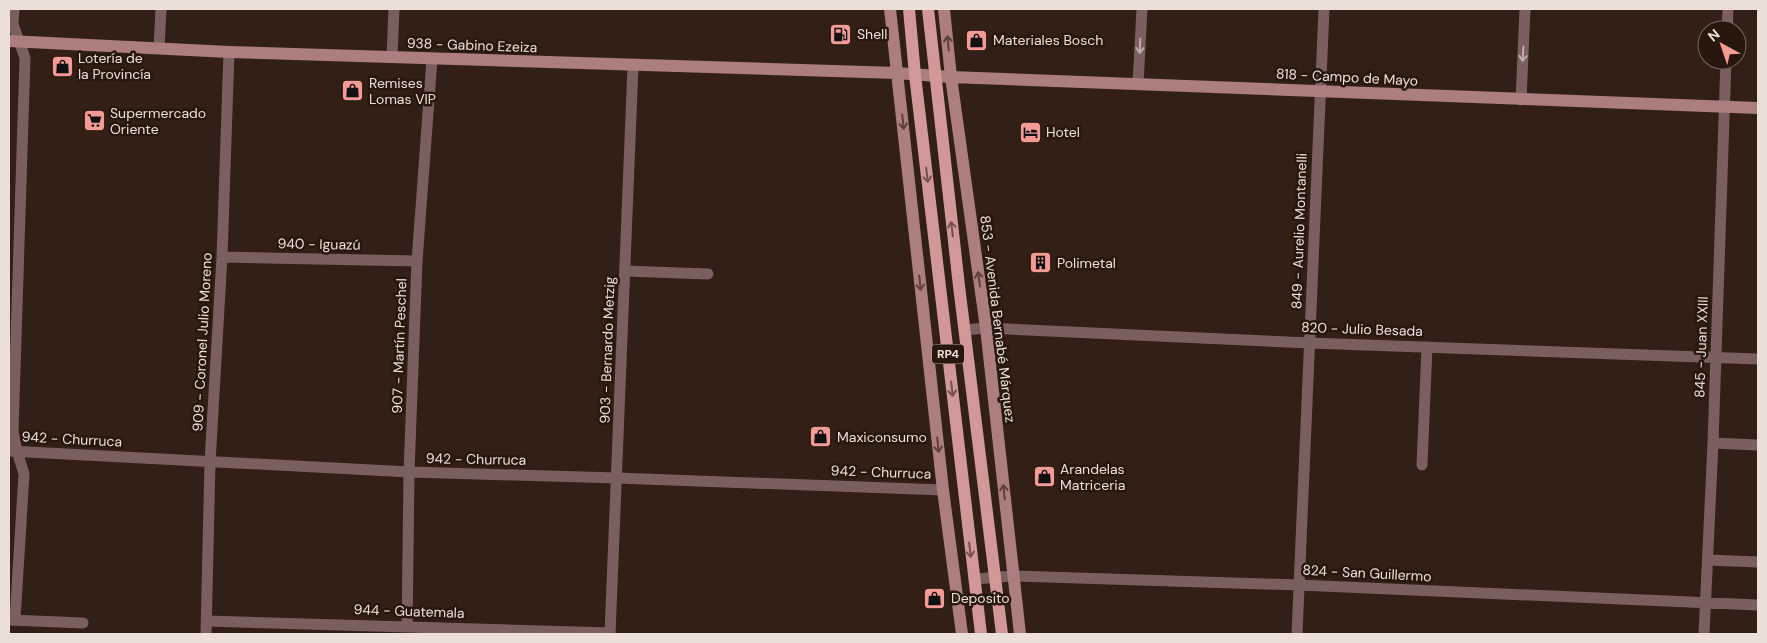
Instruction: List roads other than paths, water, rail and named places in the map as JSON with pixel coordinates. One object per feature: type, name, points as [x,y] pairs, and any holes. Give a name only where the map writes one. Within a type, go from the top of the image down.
[{"type":"main road","name":"RP4","points":[[909,9],[981,634]]},
{"type":"main road","name":"RP4","points":[[928,9],[934,76],[964,330],[1002,634]]},
{"type":"street","points":[[14,9],[14,41],[25,58],[13,247],[13,451],[24,474],[12,620],[83,623]]},
{"type":"street","points":[[159,48],[161,9]]},
{"type":"street","points":[[392,57],[394,9]]},
{"type":"street","points":[[890,9],[943,490],[962,634]]},
{"type":"street","name":"853 - Avenida Bernabé Márquez","points":[[944,9],[951,77],[986,328],[1020,634]]},
{"type":"street","points":[[1138,84],[1142,9]]},
{"type":"street","name":"849 - Aurelio Montanelli","points":[[1296,634],[1324,9]]},
{"type":"street","points":[[1521,100],[1525,9]]},
{"type":"street","name":"938 - Gabino Ezeiza","points":[[14,41],[228,52],[897,73],[934,76]]},
{"type":"street","name":"909 - Coronel Julio Moreno","points":[[206,634],[210,462],[222,257],[228,52]]},
{"type":"street","name":"907 - Martín Peschel","points":[[407,630],[417,261],[432,59]]},
{"type":"street","name":"903 - Bernardo Metzig","points":[[610,634],[633,66]]},
{"type":"street","name":"845 - Juan XXIII","points":[[1704,634],[1713,443],[1726,70]]},
{"type":"street","name":"818 - Campo de Mayo","points":[[934,76],[1758,108]]},
{"type":"street","name":"940 - Iguazú","points":[[222,257],[417,261]]},
{"type":"street","points":[[625,271],[708,274]]},
{"type":"street","name":"820 - Julio Besada","points":[[964,330],[986,328],[1310,343],[1758,359]]},
{"type":"street","points":[[1422,465],[1428,347]]},
{"type":"street","points":[[1713,443],[1758,445]]},
{"type":"street","name":"942 - Churruca","points":[[13,451],[410,472],[943,490]]},
{"type":"street","points":[[1708,560],[1758,562]]},
{"type":"street","name":"824 - San Guillermo","points":[[974,579],[1013,576],[1299,585],[1758,604]]},
{"type":"street","name":"944 - Guatemala","points":[[207,621],[407,630],[610,634]]},
{"type":"place","name":"Shell","points":[[841,34]]},
{"type":"place","name":"Materiales Bosch","points":[[977,40]]},
{"type":"place","name":"Lotería de la Provincía","points":[[62,66]]},
{"type":"place","name":"Remises Lomas VIP","points":[[353,91]]},
{"type":"place","name":"Supermercado Oriente","points":[[94,121]]},
{"type":"place","name":"Hotel","points":[[1030,132]]},
{"type":"place","name":"Polimetal","points":[[1041,263]]},
{"type":"place","name":"Maxiconsumo","points":[[821,437]]},
{"type":"place","name":"Arandelas Matriceria","points":[[1044,477]]},
{"type":"place","name":"Deposito","points":[[935,598]]}]
